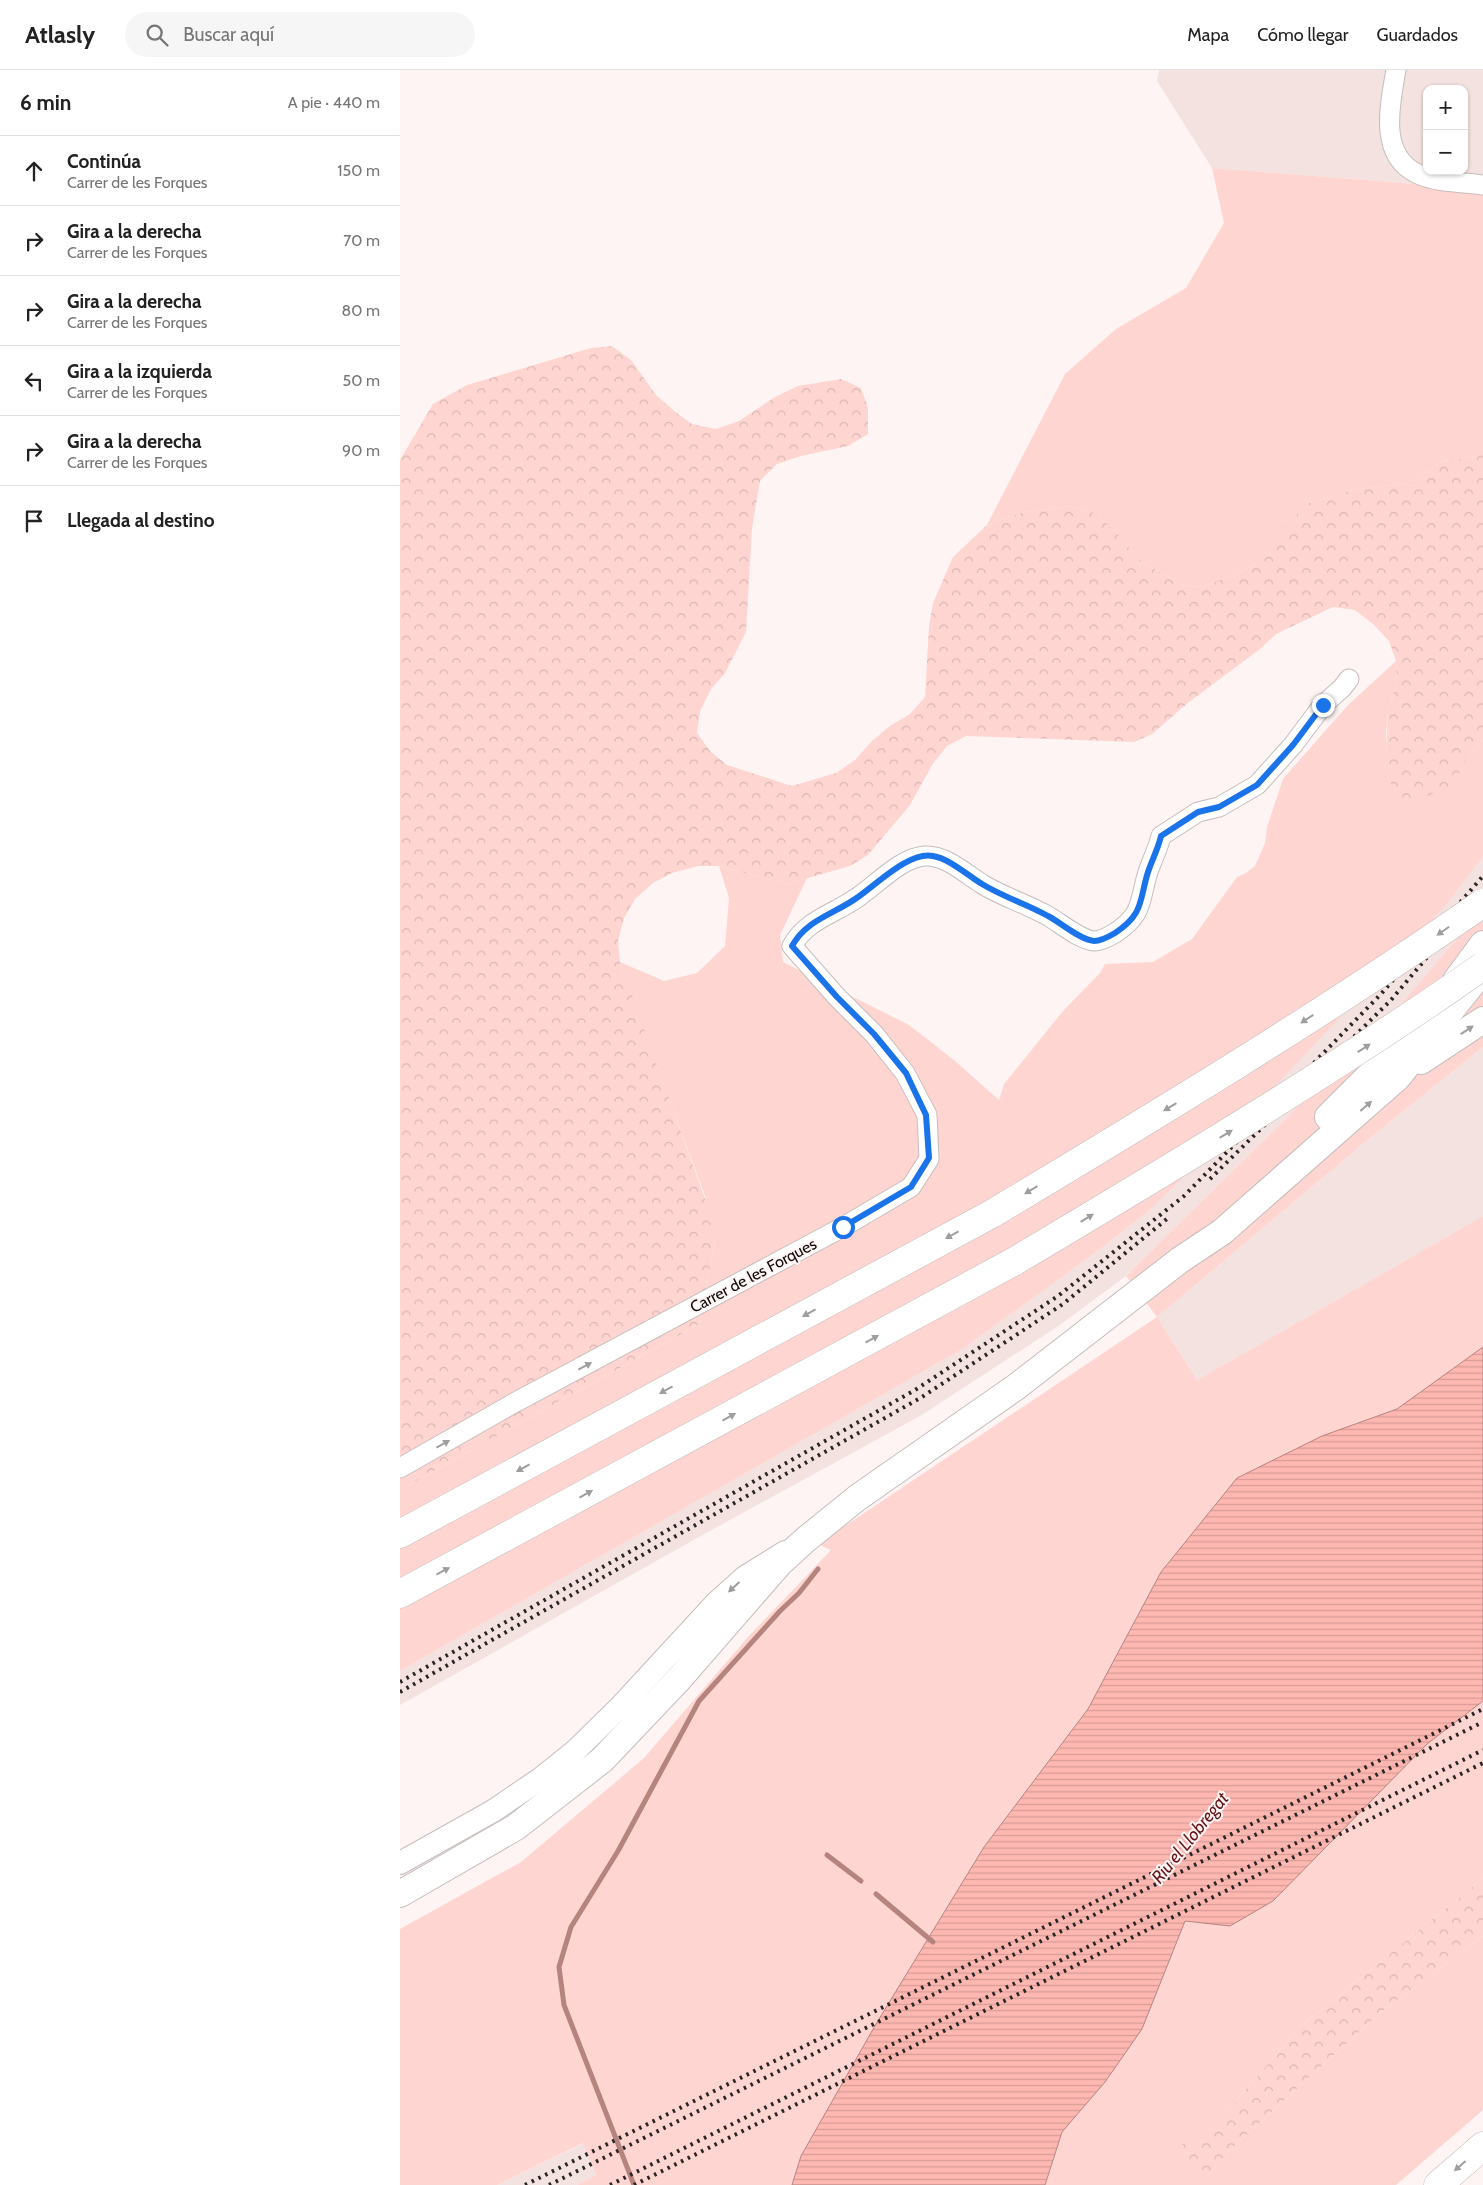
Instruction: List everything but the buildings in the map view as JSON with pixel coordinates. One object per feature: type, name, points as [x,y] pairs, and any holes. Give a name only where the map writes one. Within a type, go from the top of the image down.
[{"type":"highway","points":[[400,1534],[994,1212],[1178,1103],[1420,947],[1483,903]]},
{"type":"highway","points":[[400,1594],[1015,1261],[1311,1082],[1385,1034],[1483,966]]},
{"type":"highway","points":[[1438,2185],[1483,2146]]},
{"type":"main road","points":[[1180,1260],[1216,1223],[1338,1108],[1394,1051],[1448,991],[1483,944]]},
{"type":"main road","points":[[1398,1077],[1483,970]]},
{"type":"main road","points":[[400,1894],[516,1827],[602,1760],[643,1719],[774,1571],[804,1540],[857,1498],[1024,1382],[1180,1260],[1222,1232],[1398,1077],[1483,1020]]},
{"type":"street","points":[[1396,70],[1390,105],[1389,131],[1395,151],[1405,164],[1417,174],[1432,178],[1483,184]]},
{"type":"street","name":"Carrer de les Forques","points":[[400,1468],[514,1403],[843,1227],[911,1187],[929,1158],[926,1115],[906,1073],[874,1034],[837,997],[792,946],[799,934],[816,920],[843,907],[889,873],[914,858],[933,856],[1011,900],[1047,916],[1071,932],[1094,941],[1111,936],[1130,923],[1141,904],[1148,872],[1157,853],[1161,836],[1198,812],[1219,807],[1257,785],[1287,752],[1323,705],[1342,688],[1348,679]]},
{"type":"street","points":[[400,1863],[493,1811],[540,1779],[575,1750],[621,1706],[717,1602],[745,1578],[804,1540]]},
{"type":"shaded area","points":[[1159,70],[1483,70],[1483,191],[1212,168],[1157,81]]},
{"type":"shaded area","points":[[1483,856],[1483,908],[1396,1010],[1126,1276],[1057,1327],[920,1416],[697,1538],[400,1705],[400,1671],[964,1348],[1103,1247],[1152,1208],[1448,903]]},
{"type":"shaded area","points":[[1483,1047],[1483,1216],[1197,1380],[1157,1317],[1371,1137]]},
{"type":"shaded area","points":[[584,2143],[596,2175],[577,2185],[497,2185]]},
{"type":"green space","points":[[1212,168],[1483,191],[1483,455],[1443,461],[1408,483],[1356,489],[1309,503],[1257,564],[1203,587],[1182,585],[1141,561],[1115,531],[1094,513],[1069,506],[1024,512],[987,525],[1065,374],[1116,329],[1186,288],[1224,223]]},
{"type":"green space","points":[[612,346],[631,360],[656,395],[692,424],[716,429],[739,421],[775,397],[798,386],[841,379],[861,388],[868,408],[868,434],[848,446],[801,456],[777,464],[760,481],[752,528],[746,632],[725,673],[711,689],[700,711],[697,733],[710,751],[727,765],[792,786],[836,773],[855,760],[871,742],[890,726],[910,714],[925,697],[929,626],[933,603],[953,557],[987,525],[1024,512],[1069,506],[1094,513],[1115,531],[1141,561],[1182,585],[1203,587],[1257,564],[1289,522],[1309,503],[1356,489],[1408,483],[1443,461],[1483,455],[1483,740],[1470,754],[1460,772],[1447,789],[1427,796],[1404,799],[1388,780],[1386,757],[1388,711],[1397,684],[1396,661],[1389,641],[1373,624],[1355,610],[1333,607],[1276,634],[1260,649],[1189,702],[1152,734],[1134,742],[966,736],[947,746],[932,765],[910,805],[868,855],[850,866],[787,884],[719,866],[698,866],[672,873],[653,883],[635,899],[624,918],[618,941],[620,962],[712,1218],[715,1243],[699,1324],[400,1490],[400,460],[433,404],[467,385],[591,348]]},
{"type":"green space","points":[[1396,661],[1397,684],[1388,711],[1386,733],[1388,780],[1460,772],[1470,754],[1483,740],[1483,856],[1448,903],[1277,1084],[1152,1208],[1103,1247],[964,1348],[400,1671],[400,1490],[699,1324],[715,1243],[705,1196],[620,962],[664,981],[697,973],[725,946],[729,898],[719,866],[787,884],[807,878],[780,935],[783,962],[909,1025],[955,1061],[999,1100],[1004,1084],[1063,1011],[1100,973],[1105,964],[1153,962],[1192,939],[1237,877],[1255,866],[1265,843],[1267,827],[1283,779],[1347,706]]},
{"type":"green space","points":[[1483,908],[1483,1047],[1371,1137],[1157,1317],[1126,1276],[1396,1010]]},
{"type":"green space","points":[[1483,1216],[1483,1347],[1397,1409],[1322,1436],[1161,1572],[1088,1709],[984,1847],[876,2024],[801,2156],[792,2185],[577,2185],[596,2175],[583,2143],[497,2185],[400,2185],[400,1929],[521,1862],[644,1758],[748,1637],[831,1550],[818,1544],[1157,1317],[1197,1380]]},
{"type":"green space","points":[[1483,1701],[1483,1878],[1301,2026],[1214,2126],[1182,2145],[1209,2174],[1230,2150],[1379,2014],[1483,1936],[1483,2110],[1396,2185],[1045,2185],[1062,2132],[1105,2082],[1142,2029],[1185,1921],[1230,1926],[1427,1744]]},
{"type":"green space","points":[[1483,1878],[1483,1936],[1379,2014],[1230,2150],[1209,2174],[1190,2165],[1181,2145],[1214,2126],[1301,2026]]},
{"type":"water","name":"Riu el Llobregat","points":[[1483,1347],[1483,1701],[1427,1744],[1273,1901],[1230,1926],[1185,1921],[1142,2029],[1105,2082],[1062,2132],[1045,2185],[792,2185],[801,2156],[876,2024],[984,1847],[1088,1709],[1161,1572],[1237,1478],[1322,1436],[1397,1409]]},
{"type":"waterway","points":[[634,2185],[564,2005],[559,1967],[571,1927],[618,1851],[699,1701],[780,1611],[799,1593],[818,1569]]},
{"type":"waterway","points":[[827,1855],[861,1881]]},
{"type":"waterway","points":[[876,1894],[933,1942]]},
{"type":"railway","points":[[400,1682],[915,1390],[1058,1296],[1184,1196],[1381,994],[1483,876]]},
{"type":"railway","points":[[1210,1179],[1391,1000],[1483,891]]},
{"type":"railway","points":[[400,1692],[922,1397],[1063,1304],[1168,1218]]},
{"type":"railway","points":[[525,2185],[1483,1709]]},
{"type":"railway","points":[[549,2185],[1483,1722]]},
{"type":"railway","points":[[610,2185],[1483,1750]]},
{"type":"railway","points":[[634,2185],[1483,1763]]},
{"type":"route","points":[[843,1227],[911,1187],[929,1158],[926,1115],[906,1073],[874,1034],[837,997],[792,946],[799,934],[816,920],[835,912],[858,898],[889,873],[914,858],[933,856],[953,865],[983,885],[1011,900],[1047,916],[1071,932],[1094,941],[1111,936],[1130,923],[1141,904],[1148,872],[1157,853],[1161,836],[1198,812],[1219,807],[1257,785],[1275,767],[1323,705]]}]
